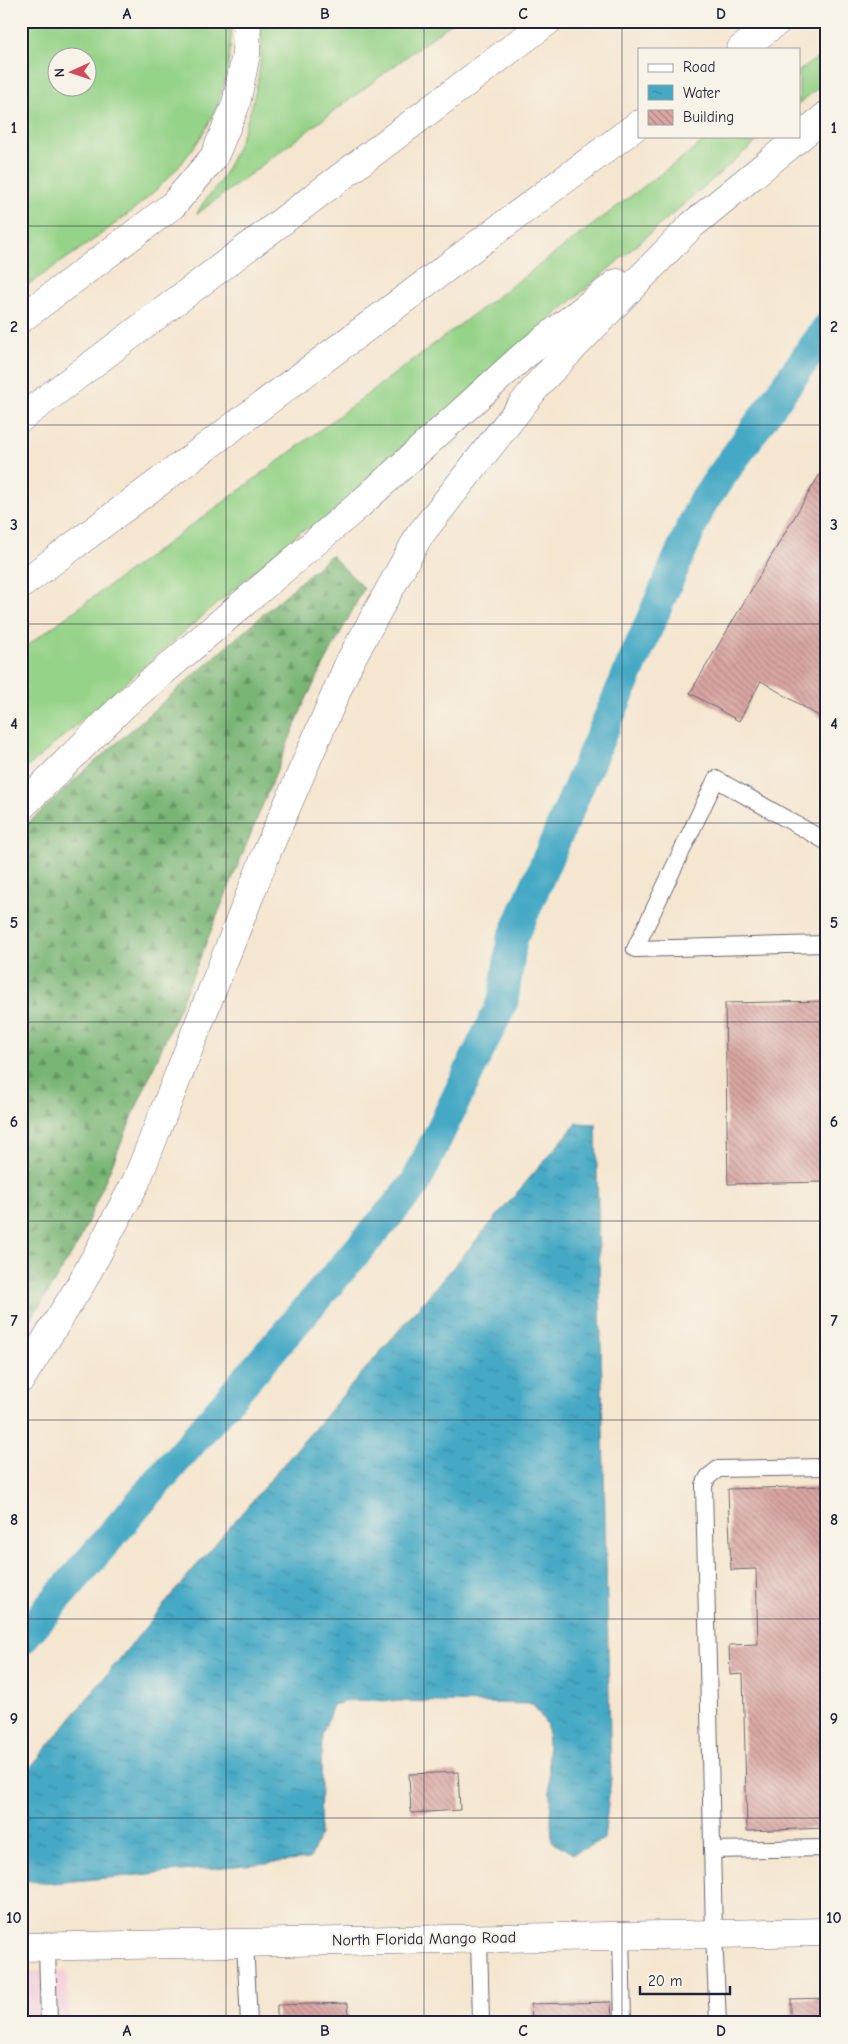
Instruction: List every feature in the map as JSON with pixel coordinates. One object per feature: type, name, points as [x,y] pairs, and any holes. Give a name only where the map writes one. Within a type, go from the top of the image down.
[{"type":"main road","points":[[21,319],[174,205],[214,157],[236,104],[246,54],[247,21]]},
{"type":"main road","points":[[21,418],[548,21]]},
{"type":"main road","points":[[742,48],[778,21]]},
{"type":"main road","points":[[800,137],[827,115]]},
{"type":"main road","points":[[21,585],[638,125]]},
{"type":"main road","points":[[21,807],[126,704],[360,504],[522,357],[692,225],[799,138]]},
{"type":"main road","points":[[21,1379],[81,1284],[136,1182],[267,852],[349,663],[419,536],[540,382],[692,225]]},
{"type":"main road","name":"North Florida Mango Road","points":[[34,1947],[827,1932]]},
{"type":"lane","points":[[827,842],[716,779],[635,949],[827,944]]},
{"type":"lane","points":[[718,2023],[714,1934],[704,1485],[708,1477],[718,1469],[827,1467]]},
{"type":"lane","points":[[712,1850],[827,1848]]},
{"type":"lane","points":[[621,1935],[623,2023]]},
{"type":"lane","points":[[479,1938],[481,2023]]},
{"type":"lane","points":[[246,1942],[249,2023]]},
{"type":"lane","points":[[34,1947],[49,2023]]},
{"type":"shaded area","points":[[67,1971],[69,2023],[21,2023],[21,1972]]},
{"type":"green space","points":[[21,21],[232,21],[230,53],[224,85],[211,119],[192,150],[168,178],[141,203],[81,249],[21,290]]},
{"type":"green space","points":[[261,21],[454,21],[197,214],[221,180],[247,123],[253,103],[260,63]]},
{"type":"green space","points":[[827,51],[827,80],[800,103],[800,70]]},
{"type":"green space","points":[[708,138],[761,138],[532,335],[320,524],[301,531],[21,773],[21,650],[240,490]]},
{"type":"green space","points":[[331,555],[364,588],[305,701],[195,970],[79,1242],[21,1336],[21,830],[81,774]]},
{"type":"water","points":[[577,1123],[596,1124],[611,1779],[604,1839],[573,1854],[552,1841],[547,1725],[533,1704],[351,1700],[333,1705],[322,1735],[320,1835],[310,1859],[53,1883],[21,1880],[21,1779],[185,1579]]},
{"type":"building","points":[[827,462],[827,721],[761,681],[739,721],[690,693]]},
{"type":"building","points":[[827,1001],[827,1182],[728,1184],[725,1003]]},
{"type":"building","points":[[827,1486],[827,1828],[747,1831],[743,1674],[730,1675],[729,1645],[758,1644],[756,1569],[731,1570],[728,1489]]},
{"type":"building","points":[[458,1772],[460,1810],[411,1813],[409,1774]]},
{"type":"building","points":[[827,1998],[827,2023],[791,2023],[791,1999]]},
{"type":"building","points":[[611,2002],[612,2023],[532,2023],[531,2004]]},
{"type":"building","points":[[348,2003],[349,2023],[277,2023],[277,2005]]},
{"type":"waterway","points":[[21,1640],[415,1184],[503,1001],[512,940],[702,503],[827,328]]}]
